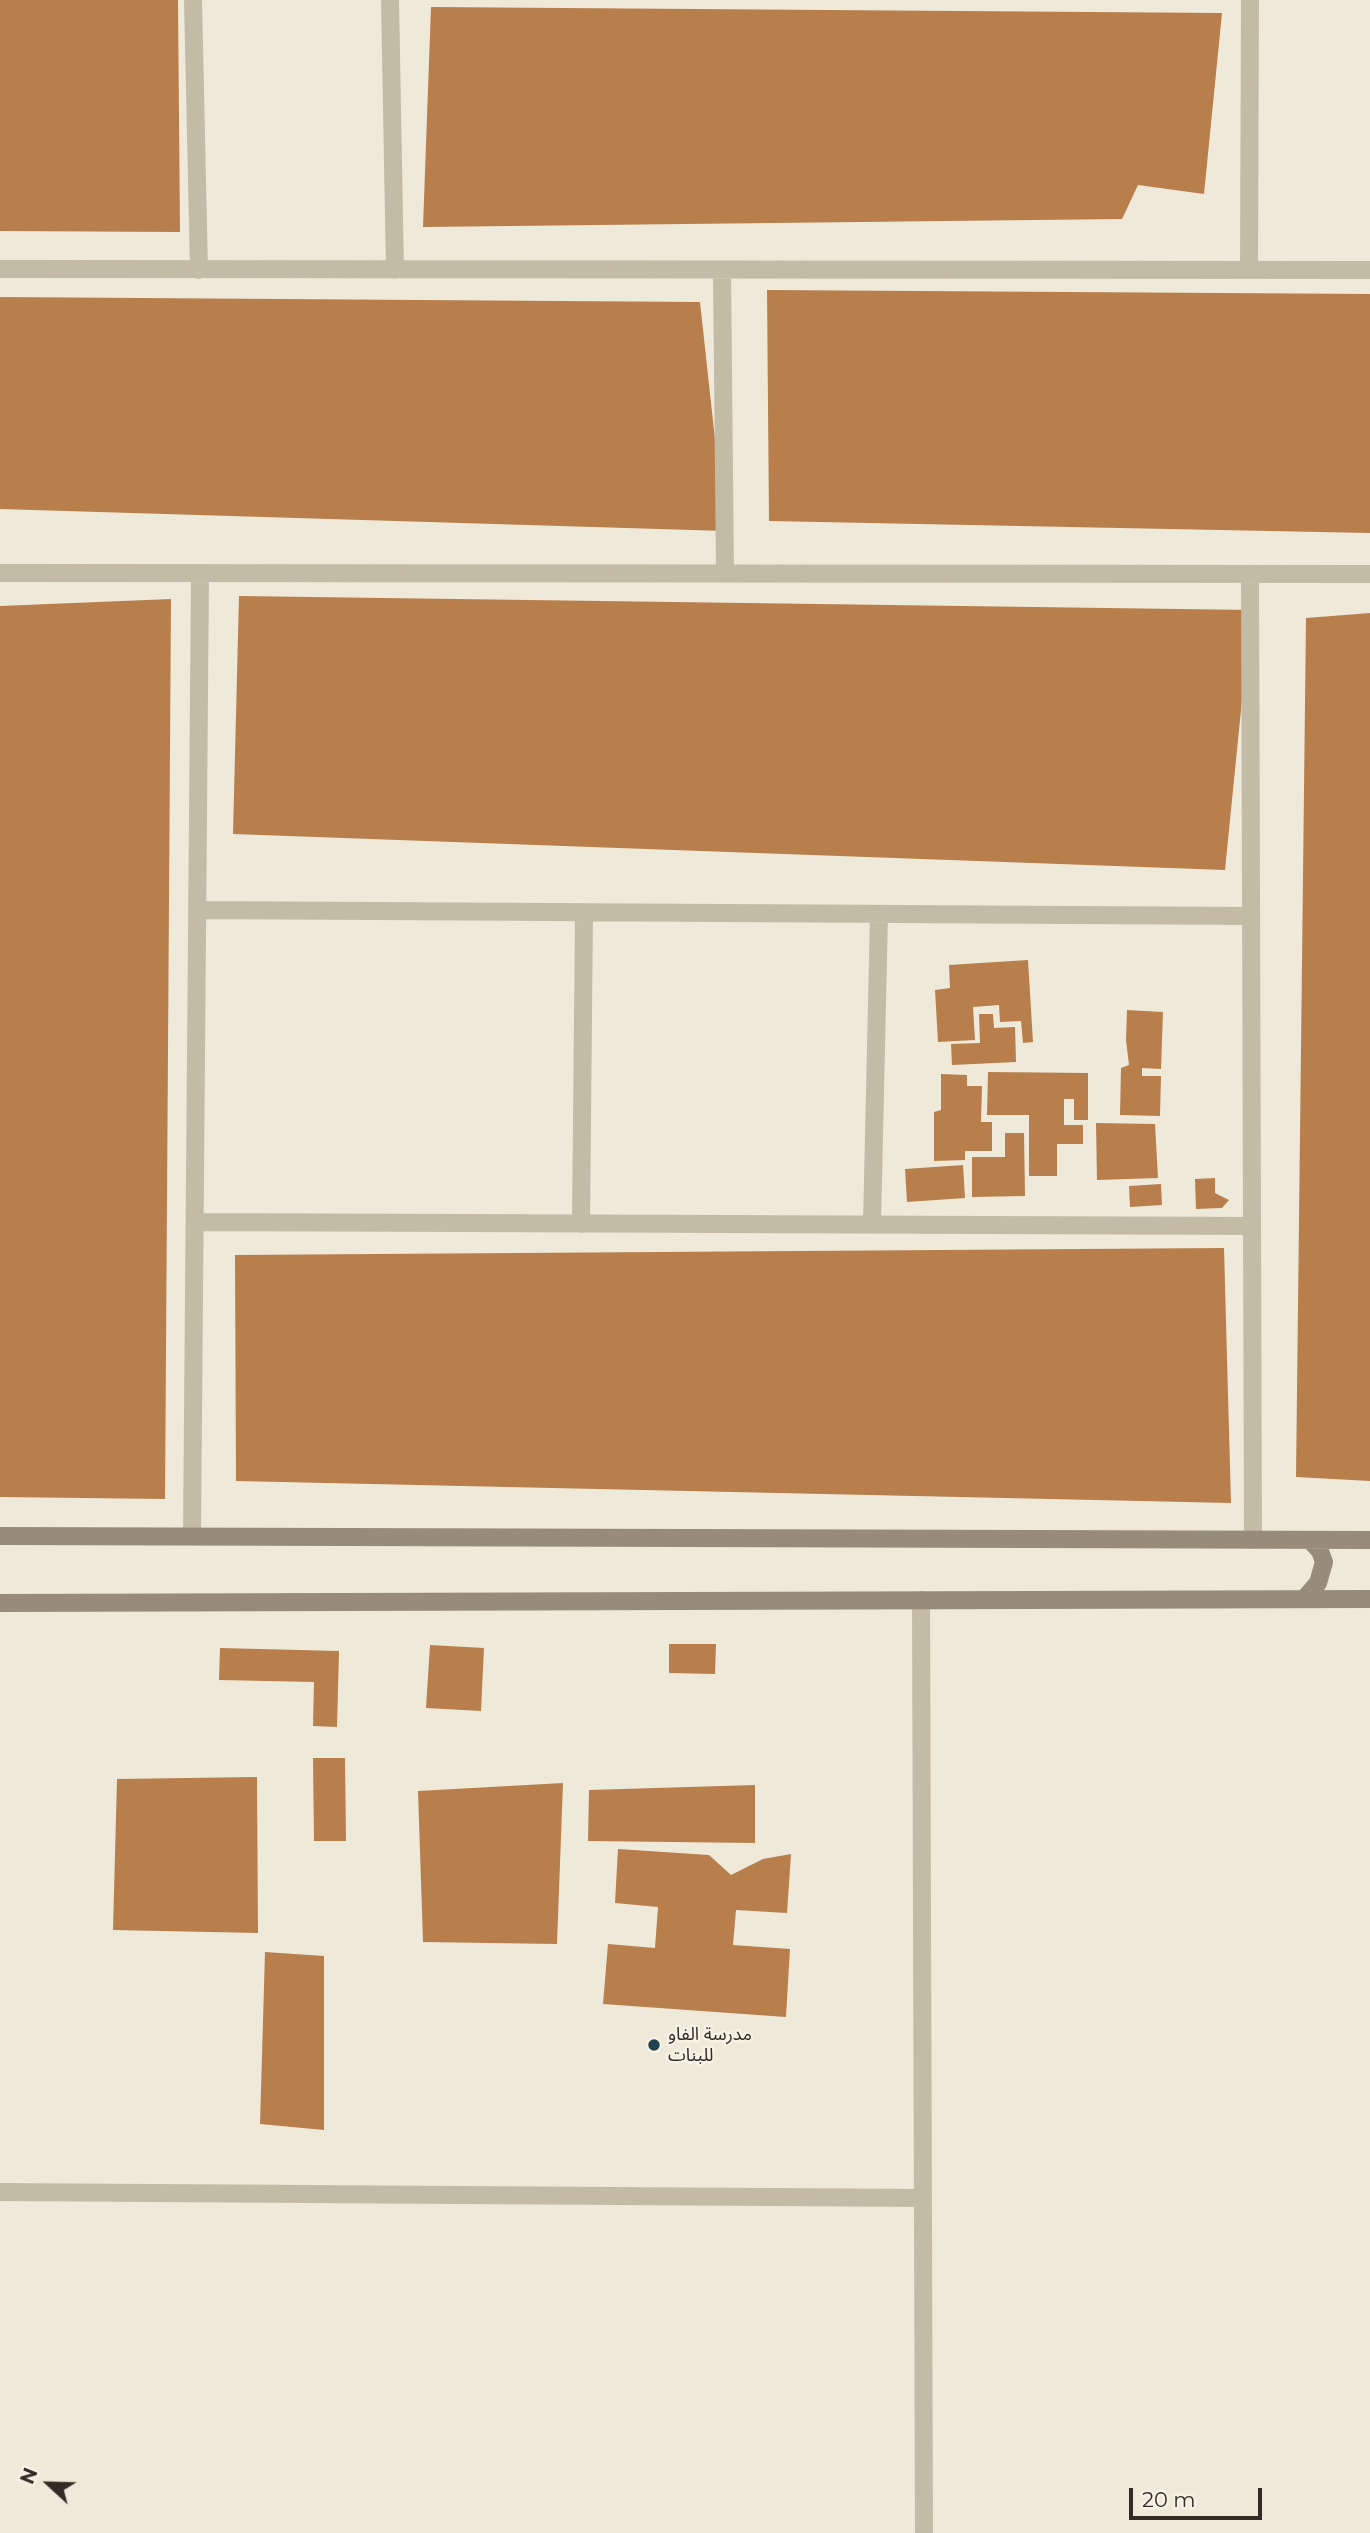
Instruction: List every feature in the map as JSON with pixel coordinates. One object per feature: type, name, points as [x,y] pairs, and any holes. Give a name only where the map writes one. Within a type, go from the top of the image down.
[{"type":"street","points":[[193,0],[199,270]]},
{"type":"street","points":[[390,0],[395,270]]},
{"type":"street","points":[[1249,270],[1250,0]]},
{"type":"street","points":[[0,270],[1370,270]]},
{"type":"street","points":[[723,270],[725,573]]},
{"type":"street","points":[[0,573],[1370,574]]},
{"type":"street","points":[[192,1535],[200,573]]},
{"type":"street","points":[[1250,574],[1253,1540]]},
{"type":"street","points":[[198,910],[1251,916]]},
{"type":"street","points":[[581,1224],[584,912]]},
{"type":"street","points":[[872,1225],[879,914]]},
{"type":"street","points":[[195,1222],[1252,1226]]},
{"type":"street","points":[[0,1535],[1370,1540]]},
{"type":"street","points":[[1304,1600],[1318,1583],[1324,1562],[1320,1551],[1310,1540]]},
{"type":"street","points":[[0,1603],[1370,1599]]},
{"type":"street","points":[[920,1600],[924,2533]]},
{"type":"street","points":[[0,2192],[922,2198]]},
{"type":"building","points":[[0,0],[178,0],[180,232],[0,231]]},
{"type":"building","points":[[431,7],[1222,13],[1204,194],[1138,185],[1122,219],[423,227]]},
{"type":"building","points":[[767,290],[1370,294],[1370,533],[769,521]]},
{"type":"building","points":[[0,297],[700,302],[725,531],[0,509]]},
{"type":"building","points":[[239,596],[1251,610],[1225,870],[233,834]]},
{"type":"building","points":[[171,599],[165,1499],[0,1497],[0,606]]},
{"type":"building","points":[[1370,613],[1370,1481],[1296,1477],[1306,618]]},
{"type":"building","points":[[1028,960],[1033,1042],[1023,1043],[1021,1021],[1000,1022],[999,1005],[973,1007],[975,1040],[938,1042],[935,990],[950,988],[949,965]]},
{"type":"building","points":[[1127,1010],[1163,1012],[1161,1069],[1142,1068],[1142,1076],[1161,1076],[1160,1116],[1120,1115],[1121,1068],[1129,1065]]},
{"type":"building","points":[[979,1014],[993,1014],[994,1028],[1015,1027],[1016,1062],[952,1065],[951,1044],[980,1043]]},
{"type":"building","points":[[988,1072],[1088,1073],[1088,1120],[1074,1120],[1074,1099],[1064,1099],[1064,1125],[1083,1125],[1083,1144],[1057,1144],[1057,1176],[1029,1176],[1029,1115],[987,1115]]},
{"type":"building","points":[[941,1074],[967,1075],[967,1086],[982,1086],[981,1122],[992,1122],[992,1151],[965,1151],[965,1160],[934,1161],[934,1112],[941,1110]]},
{"type":"building","points":[[1096,1123],[1155,1124],[1158,1178],[1097,1180]]},
{"type":"building","points":[[1005,1133],[1024,1133],[1025,1196],[972,1197],[972,1157],[1005,1157]]},
{"type":"building","points":[[963,1165],[965,1198],[907,1202],[905,1169]]},
{"type":"building","points":[[1215,1178],[1215,1193],[1229,1200],[1222,1208],[1196,1209],[1195,1179]]},
{"type":"building","points":[[1161,1184],[1162,1205],[1130,1207],[1129,1186]]},
{"type":"building","points":[[1224,1248],[1231,1503],[236,1481],[235,1255]]},
{"type":"building","points":[[669,1644],[716,1644],[715,1674],[669,1673]]},
{"type":"building","points":[[430,1645],[484,1648],[481,1711],[426,1708]]},
{"type":"building","points":[[220,1648],[339,1651],[337,1727],[313,1726],[314,1682],[219,1680]]},
{"type":"building","points":[[313,1758],[345,1758],[346,1841],[314,1841]]},
{"type":"building","points":[[257,1777],[258,1933],[113,1930],[117,1779]]},
{"type":"building","points":[[563,1783],[557,1944],[423,1942],[418,1791]]},
{"type":"building","points":[[755,1785],[755,1843],[588,1841],[589,1790]]},
{"type":"building","points":[[618,1849],[709,1855],[731,1875],[763,1859],[791,1854],[787,1913],[736,1910],[733,1945],[790,1949],[786,2017],[603,2004],[608,1944],[655,1948],[658,1907],[615,1903]]},
{"type":"building","points":[[265,1952],[324,1956],[324,2130],[260,2124]]},
{"type":"place","name":"مدرسة الفاو للبنات","points":[[654,2045]]}]
